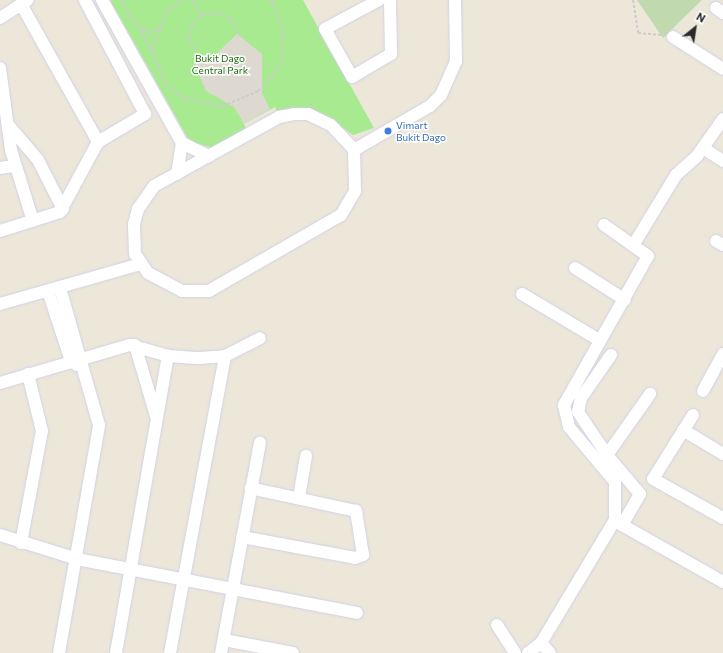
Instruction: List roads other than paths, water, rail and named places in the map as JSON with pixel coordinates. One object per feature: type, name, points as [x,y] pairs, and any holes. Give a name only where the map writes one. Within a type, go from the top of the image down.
[{"type":"street","points":[[0,231],[57,214],[63,209],[98,142],[143,116],[146,111],[85,0]]},
{"type":"street","points":[[102,0],[182,143],[209,156]]},
{"type":"street","points":[[379,0],[325,29],[346,73],[352,77],[391,54],[390,0]]},
{"type":"street","points":[[354,150],[430,106],[442,95],[456,62],[455,0]]},
{"type":"street","points":[[0,18],[24,2],[98,142]]},
{"type":"street","points":[[673,37],[723,69]]},
{"type":"street","points":[[0,68],[15,166],[33,221]]},
{"type":"street","points":[[294,114],[321,119],[342,134],[354,150],[355,192],[341,215],[220,286],[208,291],[182,291],[158,280],[140,264],[133,241],[138,209],[154,186],[209,156],[280,117],[294,114]]},
{"type":"street","points":[[634,244],[676,175],[703,148],[723,119]]},
{"type":"street","points":[[9,126],[38,160],[63,209]]},
{"type":"street","points":[[177,174],[182,143]]},
{"type":"street","points":[[703,148],[723,161]]},
{"type":"street","points":[[0,168],[15,166]]},
{"type":"street","points":[[604,225],[634,244],[648,256],[624,300],[568,392],[565,419],[615,482],[619,523]]},
{"type":"street","points":[[0,304],[140,264]]},
{"type":"street","points":[[575,268],[624,300]]},
{"type":"street","points":[[60,288],[78,362]]},
{"type":"street","points":[[48,291],[78,362],[99,425],[77,559],[59,653]]},
{"type":"street","points":[[522,294],[599,340]]},
{"type":"street","points":[[0,382],[136,345],[168,356],[225,356],[260,338]]},
{"type":"street","points":[[136,345],[157,419]]},
{"type":"street","points":[[703,391],[723,354]]},
{"type":"street","points":[[611,355],[578,406],[584,425],[640,494]]},
{"type":"street","points":[[116,653],[168,356]]},
{"type":"street","points":[[170,653],[225,356]]},
{"type":"street","points":[[22,543],[42,431],[28,374]]},
{"type":"street","points":[[607,455],[650,394]]},
{"type":"street","points":[[528,653],[541,643],[619,523],[653,479],[693,415]]},
{"type":"street","points":[[683,430],[723,454]]},
{"type":"street","points":[[221,653],[250,488],[260,443]]},
{"type":"street","points":[[299,497],[306,456]]},
{"type":"street","points":[[653,479],[723,518]]},
{"type":"street","points":[[242,537],[362,558],[360,517],[356,511],[299,497],[250,488]]},
{"type":"street","points":[[619,523],[723,582]]},
{"type":"street","points":[[0,535],[77,559],[183,578],[357,613]]},
{"type":"street","points":[[497,625],[515,653]]},
{"type":"street","points":[[224,640],[293,653]]},
{"type":"street","points":[[541,643],[550,653]]},
{"type":"place","name":"Vimart Bukit Dago","points":[[388,131]]},
{"type":"park label","name":"Bukit Dago Central Park","points":[[220,64]]}]
